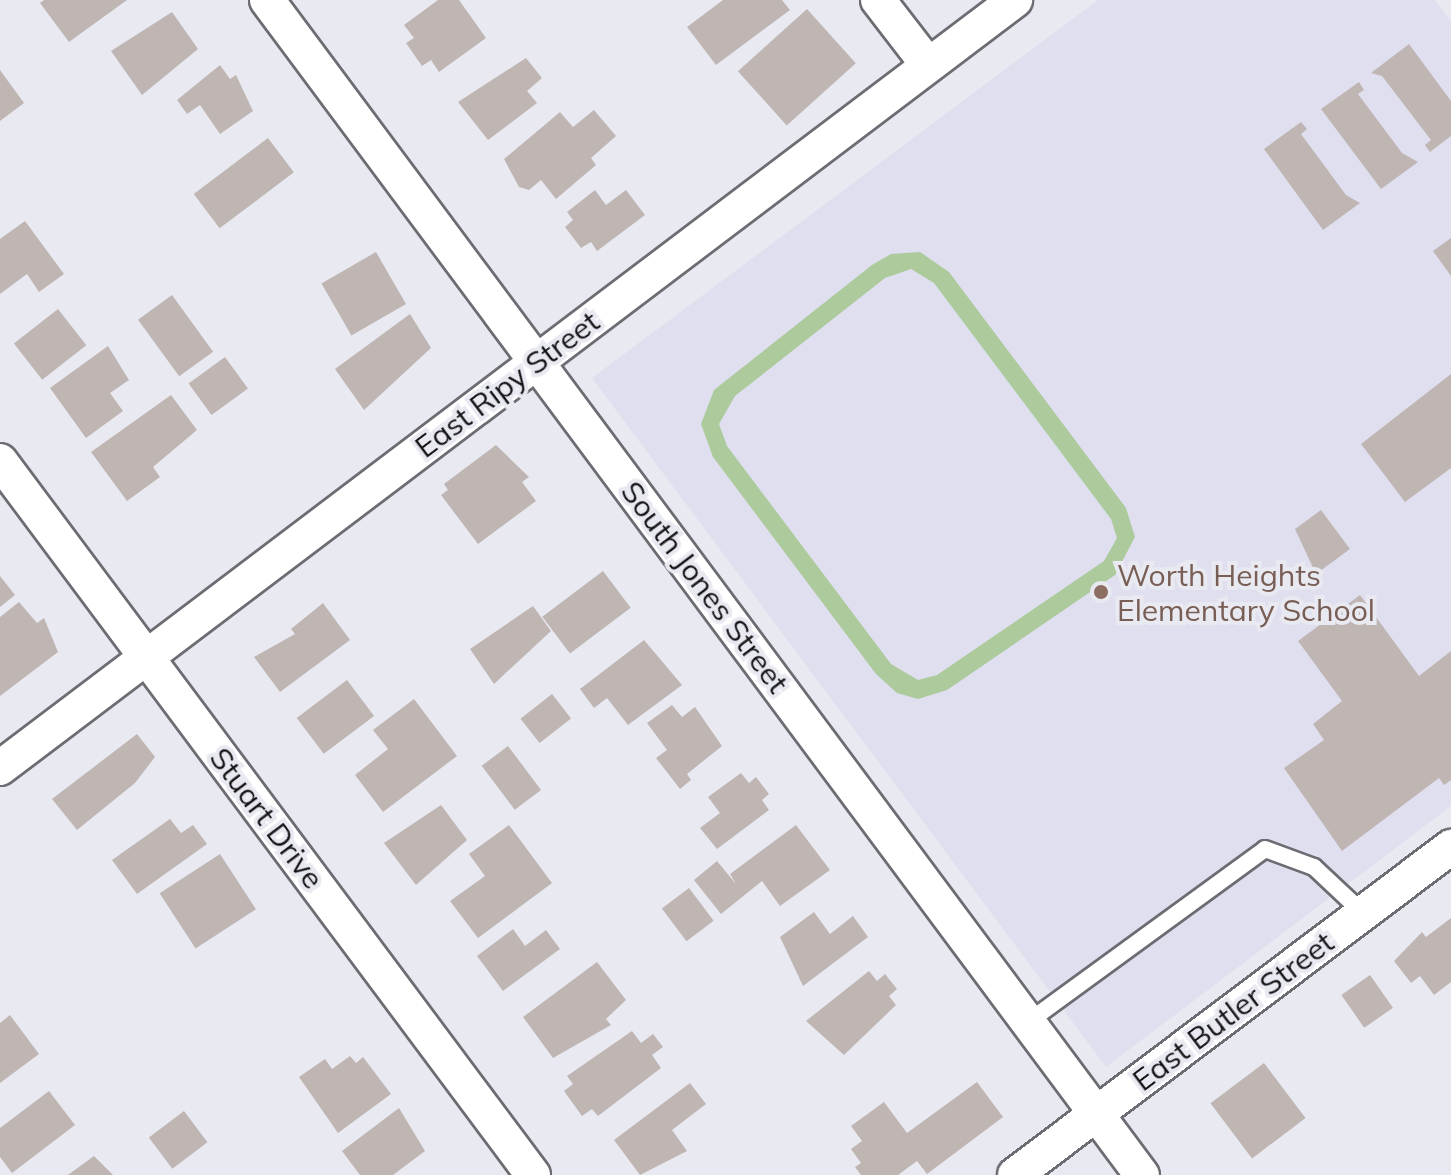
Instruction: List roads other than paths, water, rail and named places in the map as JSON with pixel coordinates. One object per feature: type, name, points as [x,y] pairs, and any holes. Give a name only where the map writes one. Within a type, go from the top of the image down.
[{"type":"street","name":"South Jones Street","points":[[267,0],[1142,1175]]},
{"type":"street","points":[[878,0],[928,65]]},
{"type":"street","name":"East Ripy Street","points":[[0,768],[1015,0]]},
{"type":"street","name":"Stuart Drive","points":[[0,461],[533,1175]]},
{"type":"street","name":"East Butler Street","points":[[1015,1175],[1451,847]]},
{"type":"lane","points":[[1028,1022],[1265,849],[1314,867],[1363,913]]},
{"type":"place","name":"Worth Heights Elementary School","points":[[1101,592]]}]
